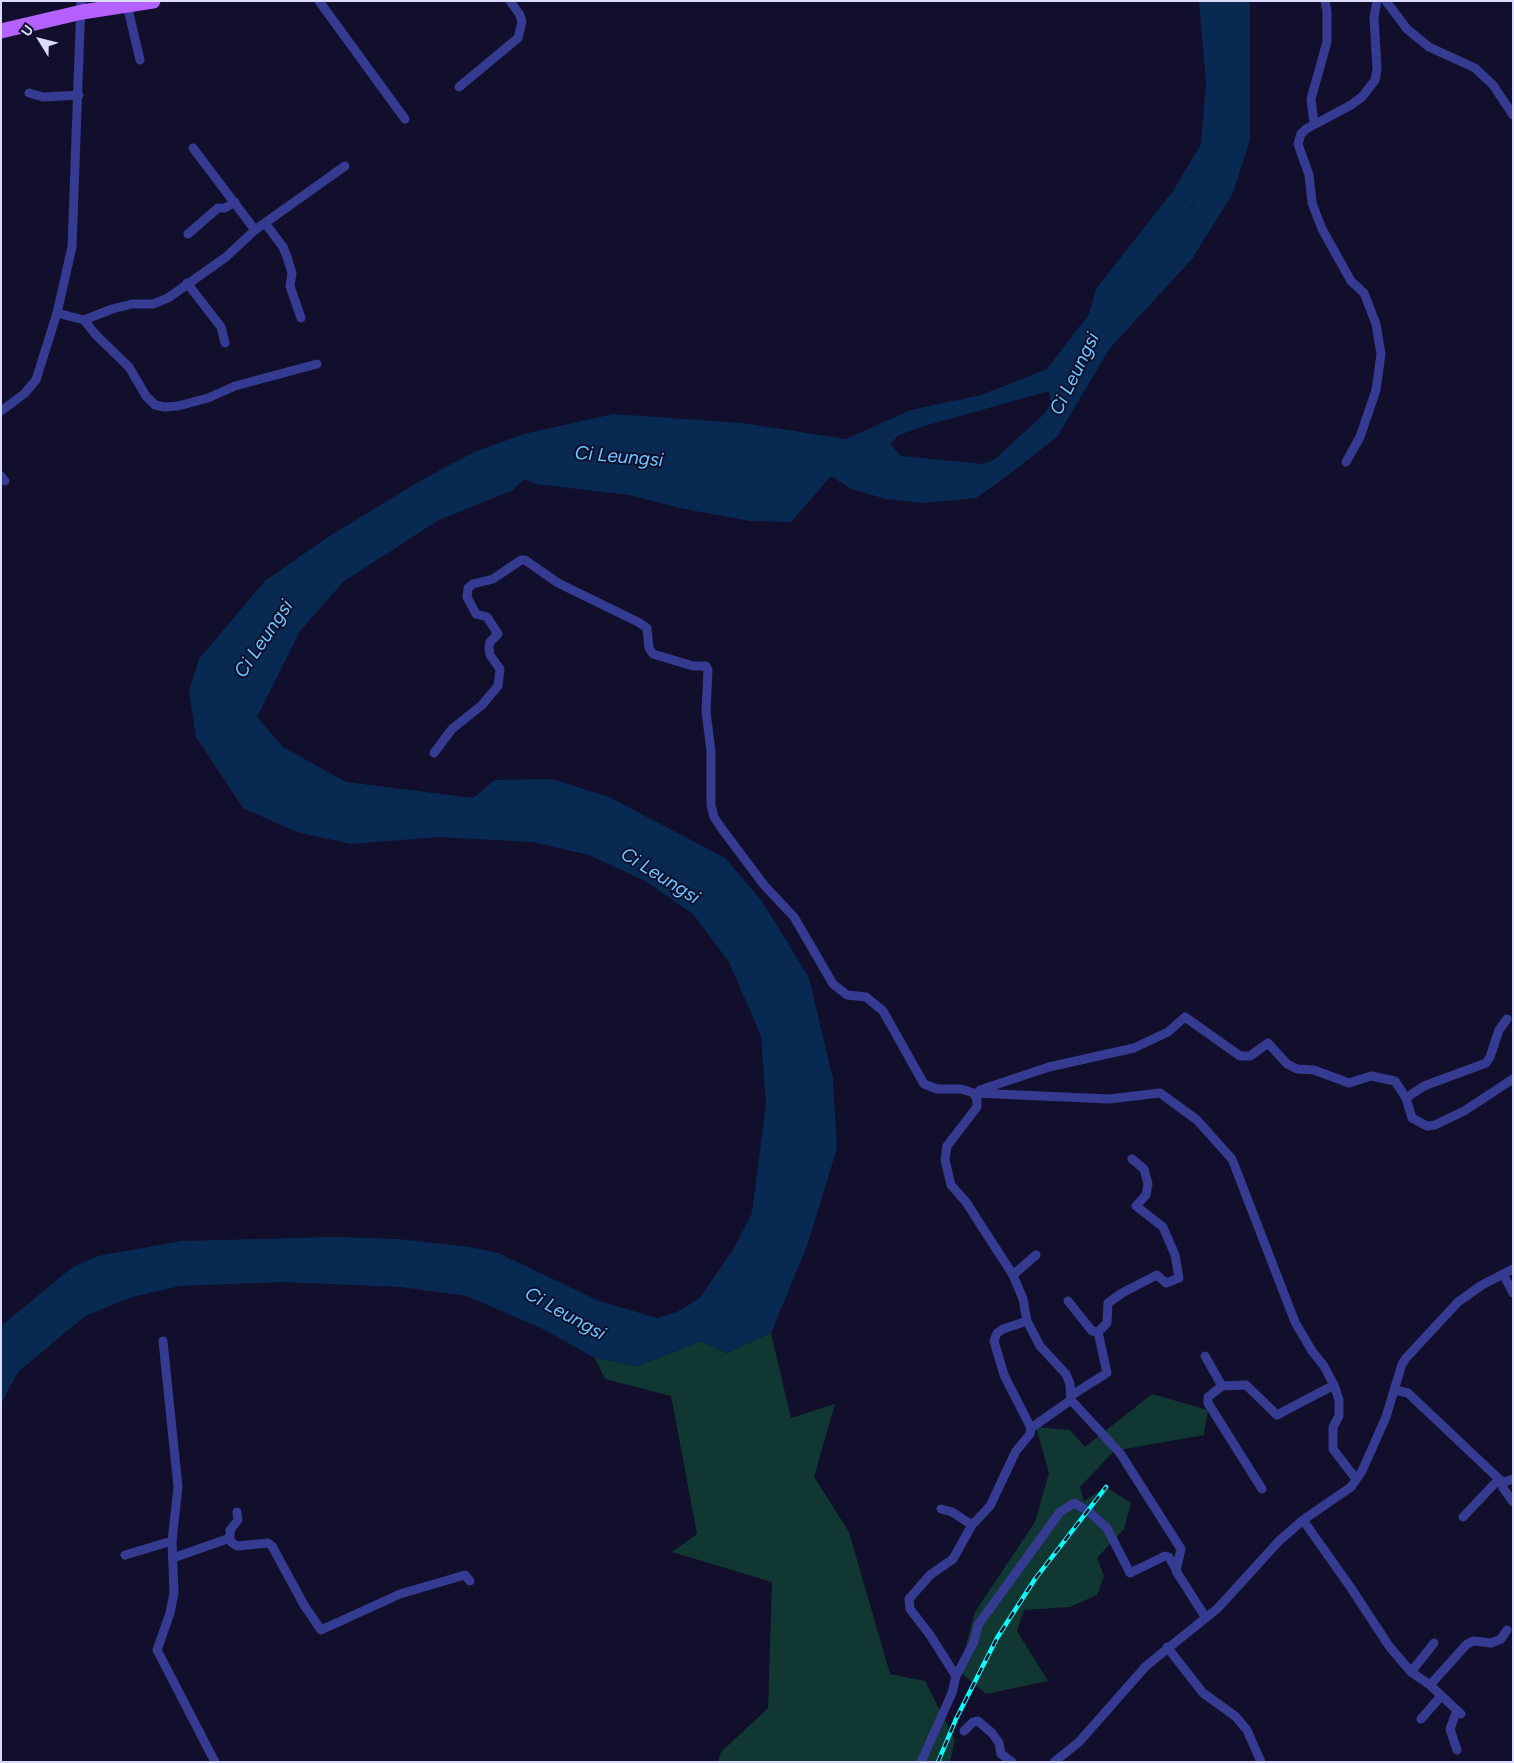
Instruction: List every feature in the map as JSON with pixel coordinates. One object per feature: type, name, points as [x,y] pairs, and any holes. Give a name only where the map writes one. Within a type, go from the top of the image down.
[{"type":"main road","points":[[1,31],[82,7],[127,5],[153,1]]},
{"type":"street","points":[[319,1],[405,119]]},
{"type":"street","points":[[459,86],[518,38],[522,22],[520,15],[510,1]]},
{"type":"street","points":[[1314,123],[1311,98],[1327,42],[1328,12],[1325,1]]},
{"type":"street","points":[[1346,462],[1360,437],[1376,390],[1381,354],[1376,324],[1364,293],[1351,281],[1322,229],[1312,203],[1309,175],[1298,144],[1301,134],[1314,123],[1350,105],[1367,92],[1375,80],[1377,69],[1374,17],[1378,1]]},
{"type":"street","points":[[1386,1],[1407,29],[1429,47],[1476,68],[1493,85],[1513,115]]},
{"type":"street","points":[[127,5],[140,60]]},
{"type":"street","points":[[1,411],[24,394],[36,380],[57,313],[72,247],[82,7]]},
{"type":"street","points":[[29,93],[43,97],[79,95]]},
{"type":"street","points":[[193,148],[255,230]]},
{"type":"street","points":[[57,313],[84,320],[132,304],[154,304],[178,292],[187,283],[226,257],[255,230],[345,166]]},
{"type":"street","points":[[188,234],[218,208],[225,208],[234,202]]},
{"type":"street","points":[[265,223],[283,247],[292,273],[290,286],[301,318]]},
{"type":"street","points":[[187,283],[221,327],[225,343]]},
{"type":"street","points":[[84,320],[96,335],[129,367],[146,396],[155,405],[165,407],[178,406],[208,398],[235,386],[317,364]]},
{"type":"street","points":[[434,753],[456,725],[482,705],[498,686],[500,669],[490,655],[489,647],[490,642],[498,634],[486,616],[476,614],[467,597],[468,588],[473,584],[493,580],[521,560],[525,560],[558,583],[647,628],[649,648],[653,654],[693,666],[706,666],[708,670],[706,712],[711,751],[711,805],[714,817],[764,885],[794,917],[833,984],[847,994],[866,997],[883,1011],[924,1084],[938,1089],[961,1089],[974,1093],[1109,1099],[1160,1093],[1197,1120],[1232,1159],[1295,1322],[1334,1385],[1339,1400],[1339,1416],[1333,1427],[1333,1449],[1356,1479]]},
{"type":"street","points":[[974,1093],[1049,1067],[1134,1048],[1168,1032],[1185,1017],[1240,1056],[1250,1056],[1271,1044],[1287,1064],[1297,1069],[1314,1070],[1349,1083],[1372,1076],[1395,1081],[1406,1098],[1412,1118],[1423,1124],[1435,1125],[1464,1111],[1513,1079]]},
{"type":"street","points":[[1406,1098],[1424,1086],[1486,1063],[1490,1057],[1498,1030],[1507,1019]]},
{"type":"street","points":[[974,1093],[978,1107],[947,1146],[945,1160],[948,1179],[1013,1275],[1023,1299],[1027,1321],[1045,1353],[1066,1374],[1071,1397],[1120,1453],[1181,1548],[1176,1569]]},
{"type":"street","points":[[1068,1301],[1092,1332],[1098,1332],[1107,1324],[1107,1306],[1111,1300],[1157,1275],[1166,1283],[1179,1278],[1175,1255],[1163,1227],[1136,1206],[1146,1195],[1148,1184],[1144,1169],[1132,1159]]},
{"type":"street","points":[[1013,1275],[1036,1255]]},
{"type":"street","points":[[1054,1762],[1079,1742],[1146,1666],[1230,1597],[1261,1558],[1303,1520],[1341,1495],[1356,1479],[1382,1425],[1396,1390],[1402,1364],[1406,1358],[1446,1314],[1470,1292],[1513,1269]]},
{"type":"street","points":[[1503,1274],[1513,1293]]},
{"type":"street","points":[[956,1676],[908,1604],[912,1595],[930,1575],[953,1559],[972,1525],[990,1506],[1016,1451],[1030,1434],[1031,1428],[1004,1375],[994,1341],[997,1333],[1027,1321]]},
{"type":"street","points":[[1031,1428],[1071,1397],[1107,1373],[1098,1332]]},
{"type":"street","points":[[163,1341],[178,1487],[172,1541],[173,1600],[157,1650],[215,1762]]},
{"type":"street","points":[[1205,1356],[1222,1386]]},
{"type":"street","points":[[1262,1489],[1208,1403],[1208,1397],[1222,1386],[1246,1385],[1275,1413],[1280,1415],[1334,1385]]},
{"type":"street","points":[[1396,1390],[1408,1393],[1500,1480],[1513,1502]]},
{"type":"street","points":[[1500,1480],[1508,1482],[1513,1479]]},
{"type":"street","points":[[1463,1517],[1500,1480]]},
{"type":"street","points":[[921,1762],[952,1693],[956,1676],[974,1642],[978,1626],[1060,1512],[1074,1503],[1088,1511],[1107,1528],[1130,1573],[1165,1556],[1169,1557],[1206,1618]]},
{"type":"street","points":[[941,1508],[954,1513],[972,1525]]},
{"type":"street","points":[[237,1512],[238,1520],[230,1530],[231,1542],[237,1546],[268,1543],[272,1546],[304,1605],[321,1630],[400,1594],[465,1575],[470,1581]]},
{"type":"street","points":[[1303,1520],[1361,1602],[1376,1630],[1411,1672],[1430,1685],[1459,1712],[1450,1729],[1458,1750]]},
{"type":"street","points":[[173,1558],[230,1538]]},
{"type":"street","points":[[125,1555],[172,1541]]},
{"type":"street","points":[[1430,1685],[1467,1644],[1474,1641],[1492,1643],[1500,1639],[1507,1630]]},
{"type":"street","points":[[1411,1672],[1434,1643]]},
{"type":"street","points":[[1167,1647],[1203,1693],[1235,1716],[1247,1730],[1261,1762]]},
{"type":"street","points":[[1421,1719],[1441,1696]]},
{"type":"street","points":[[964,1731],[972,1722],[978,1721],[992,1732],[999,1743],[1000,1754],[1012,1762]]},
{"type":"green space","points":[[771,1333],[791,1418],[835,1404],[814,1477],[849,1532],[890,1674],[925,1681],[955,1740],[950,1762],[718,1762],[721,1752],[768,1708],[772,1582],[672,1552],[697,1534],[671,1396],[605,1379],[595,1358],[638,1366],[701,1341],[726,1353]]},
{"type":"green space","points":[[1152,1394],[1208,1410],[1204,1435],[1114,1451],[1080,1487],[1084,1501],[1106,1487],[1131,1503],[1124,1529],[1097,1558],[1104,1576],[1097,1595],[1070,1607],[1024,1610],[1017,1631],[1048,1681],[986,1694],[959,1671],[975,1612],[1035,1522],[1049,1473],[1036,1427],[1070,1430],[1085,1447]]},
{"type":"water","name":"Ci Leungsi","points":[[1199,1],[1250,2],[1250,140],[1233,193],[1192,259],[1110,348],[1057,437],[976,498],[923,503],[886,499],[851,489],[831,476],[791,522],[750,521],[684,509],[629,495],[536,484],[524,479],[513,490],[437,521],[343,582],[300,631],[257,717],[283,747],[346,782],[473,798],[495,780],[552,779],[609,797],[725,858],[762,901],[809,978],[833,1079],[837,1148],[807,1246],[771,1333],[726,1353],[701,1341],[638,1366],[595,1358],[545,1330],[467,1296],[401,1287],[283,1282],[180,1286],[132,1297],[85,1316],[18,1372],[1,1404],[1,1326],[73,1267],[98,1256],[182,1241],[335,1237],[398,1239],[470,1247],[498,1253],[599,1301],[657,1318],[677,1312],[700,1298],[734,1248],[752,1213],[766,1105],[761,1036],[729,962],[693,914],[645,881],[589,855],[532,842],[439,837],[351,844],[297,832],[243,808],[196,737],[189,691],[199,659],[265,581],[328,537],[420,481],[474,452],[524,434],[613,414],[742,423],[846,439],[911,410],[981,395],[1047,369],[1089,314],[1096,289],[1173,191],[1201,144],[1206,83]],"holes":[[[1215,160],[1216,173],[1209,193],[1195,214],[1176,230],[1169,231],[1184,203]],[[1049,391],[1051,403],[1044,414],[994,460],[983,464],[901,456],[890,444],[899,435],[921,427]]]},
{"type":"waterway","points":[[1174,231],[1195,214],[1209,193],[1216,173],[1215,160]]},
{"type":"waterway","points":[[1157,246],[1169,231],[1184,204],[1215,160]]},
{"type":"railway","points":[[938,1762],[956,1719],[997,1638],[1035,1579],[1106,1487]]}]
